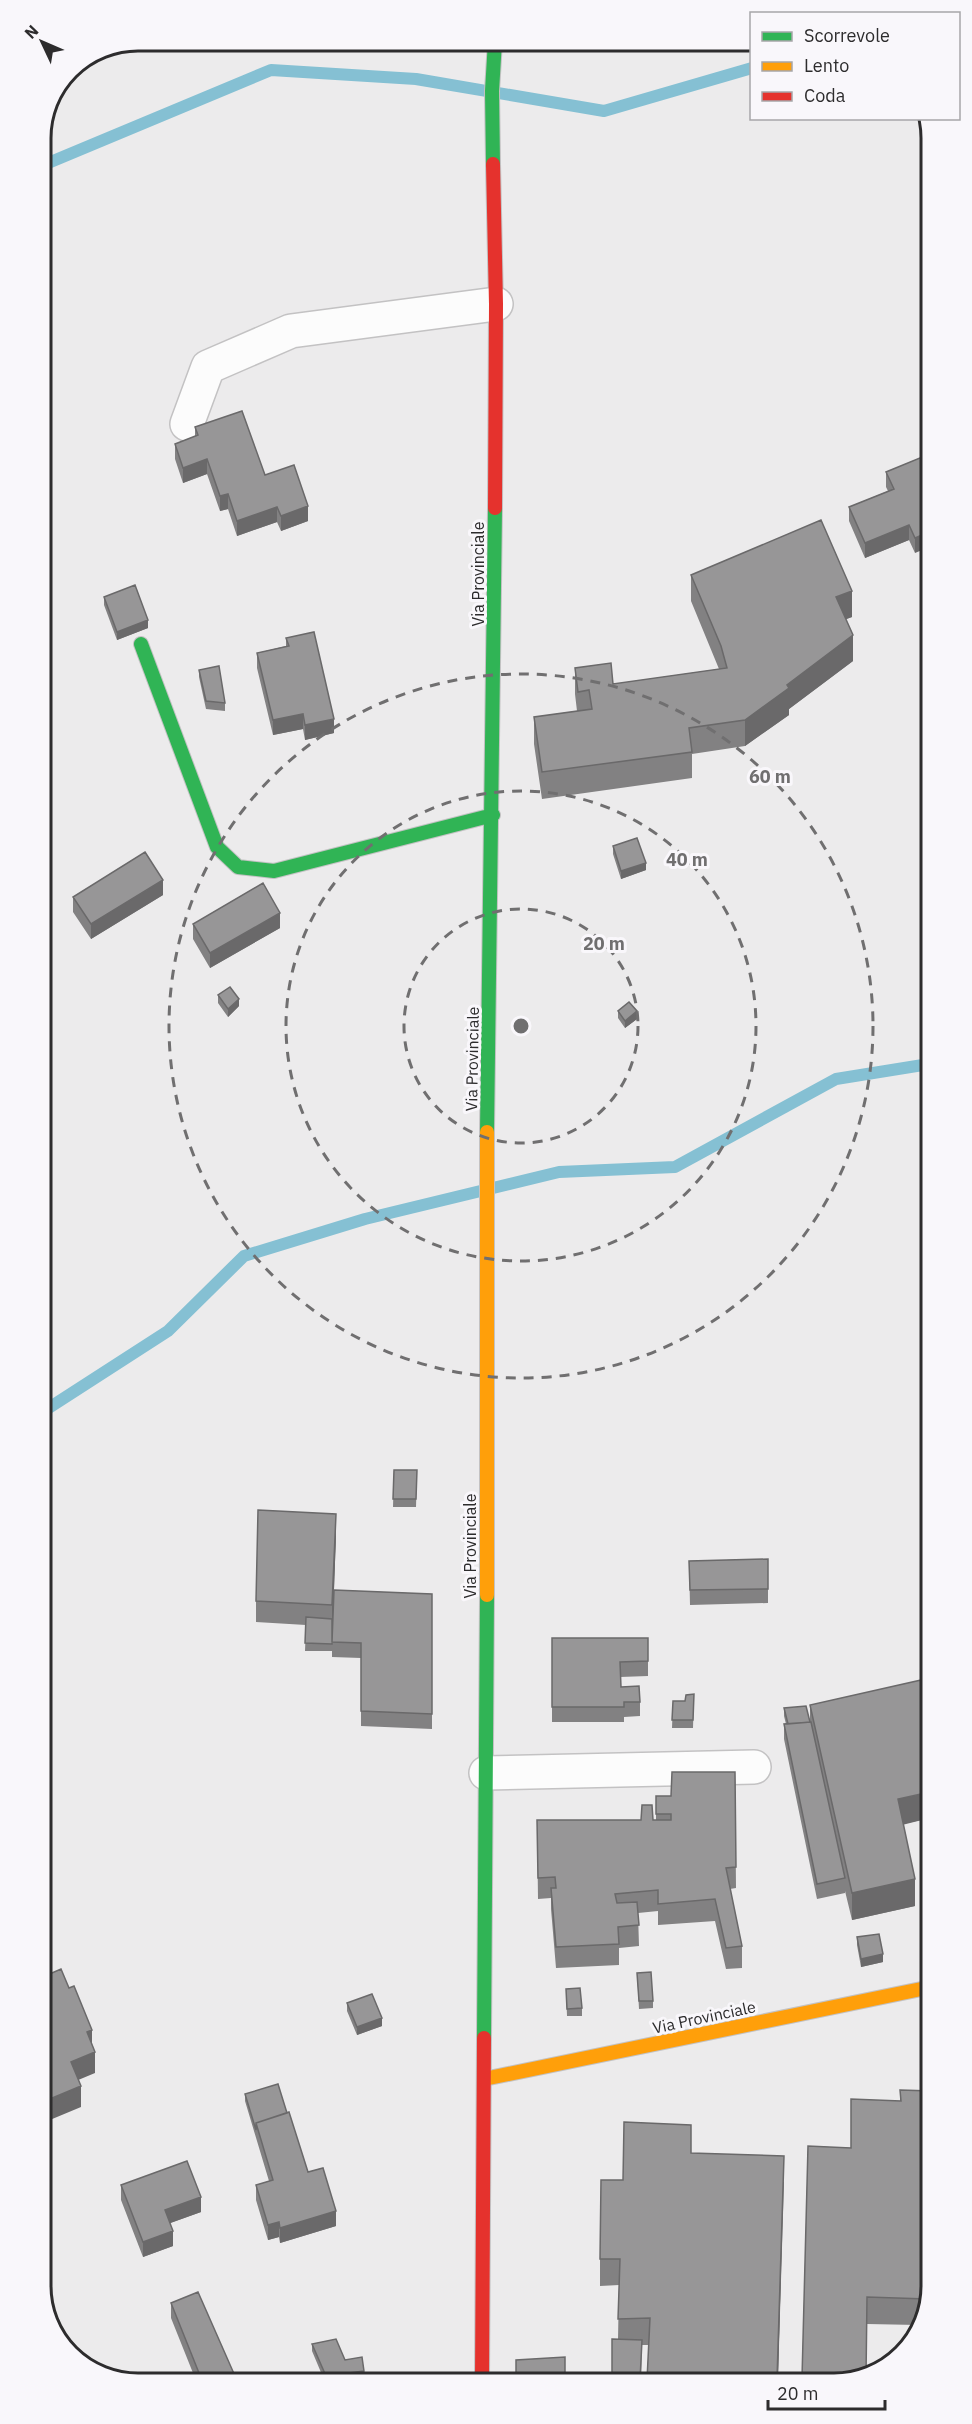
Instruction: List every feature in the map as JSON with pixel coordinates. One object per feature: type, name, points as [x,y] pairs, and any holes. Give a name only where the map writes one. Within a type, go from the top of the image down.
[{"type":"main road","name":"Via Provinciale","points":[[482,2373],[486,1773],[486,1190],[496,304],[492,91],[494,51]]},
{"type":"main road","points":[[141,644],[217,847],[238,867],[274,871],[356,852],[492,815]]},
{"type":"main road","name":"Via Provinciale","points":[[484,2079],[921,1989]]},
{"type":"street","points":[[187,424],[208,367],[291,331],[496,304]]},
{"type":"street","points":[[486,1773],[754,1767]]},
{"type":"building","points":[[242,411],[265,475],[294,465],[308,506],[281,516],[277,507],[237,521],[228,494],[220,496],[207,459],[183,468],[175,444],[198,435],[195,427]]},
{"type":"building","points":[[921,457],[921,536],[915,538],[909,525],[865,543],[849,507],[894,489],[886,472]]},
{"type":"building","points":[[821,520],[852,591],[836,597],[853,635],[787,685],[789,688],[745,720],[689,728],[692,752],[542,772],[534,717],[592,709],[589,690],[578,692],[575,668],[611,663],[613,684],[727,668],[721,646],[691,575]]},
{"type":"building","points":[[135,585],[148,620],[117,632],[104,597]]},
{"type":"building","points":[[314,632],[334,719],[305,725],[303,714],[273,720],[257,653],[289,646],[286,638]]},
{"type":"building","points":[[219,666],[225,703],[206,701],[199,670]]},
{"type":"building","points":[[637,838],[646,863],[621,871],[613,846]]},
{"type":"building","points":[[145,852],[163,880],[91,924],[73,897]]},
{"type":"building","points":[[263,883],[280,913],[210,953],[193,924]]},
{"type":"building","points":[[230,987],[239,999],[228,1009],[218,995]]},
{"type":"building","points":[[629,1002],[637,1011],[625,1021],[618,1011]]},
{"type":"building","points":[[394,1470],[417,1470],[416,1499],[393,1499]]},
{"type":"building","points":[[258,1510],[336,1514],[332,1605],[256,1601]]},
{"type":"building","points":[[768,1559],[768,1589],[690,1590],[689,1561]]},
{"type":"building","points":[[334,1590],[432,1594],[432,1714],[361,1711],[361,1643],[332,1642]]},
{"type":"building","points":[[306,1617],[332,1619],[332,1644],[305,1643]]},
{"type":"building","points":[[552,1638],[648,1638],[648,1661],[620,1662],[621,1687],[639,1686],[640,1702],[624,1702],[624,1707],[552,1707]]},
{"type":"building","points":[[921,1680],[921,1794],[898,1799],[915,1879],[852,1893],[810,1705]]},
{"type":"building","points":[[694,1694],[693,1720],[672,1720],[673,1701],[685,1701],[686,1695]]},
{"type":"building","points":[[806,1706],[810,1722],[788,1724],[784,1708]]},
{"type":"building","points":[[811,1722],[845,1878],[817,1884],[784,1724]]},
{"type":"building","points":[[672,1772],[735,1772],[736,1867],[726,1868],[742,1946],[726,1948],[715,1899],[658,1904],[658,1890],[615,1894],[617,1903],[637,1902],[639,1925],[618,1927],[619,1944],[556,1947],[551,1888],[556,1888],[555,1877],[538,1878],[537,1820],[641,1820],[642,1805],[652,1805],[653,1820],[671,1820],[671,1814],[656,1814],[656,1796],[671,1796]]},
{"type":"building","points":[[879,1934],[883,1954],[861,1959],[857,1937]]},
{"type":"building","points":[[61,1969],[69,1988],[74,1986],[92,2030],[87,2032],[95,2052],[71,2062],[81,2086],[51,2098],[51,1973]]},
{"type":"building","points":[[651,1972],[653,2001],[639,2001],[637,1973]]},
{"type":"building","points":[[580,1988],[582,2008],[567,2009],[566,1989]]},
{"type":"building","points":[[372,1994],[382,2018],[357,2027],[347,2003]]},
{"type":"building","points":[[278,2084],[287,2113],[256,2123],[256,2130],[245,2094]]},
{"type":"building","points":[[900,2090],[921,2091],[920,2299],[867,2297],[866,2366],[834,2373],[802,2373],[808,2146],[851,2148],[851,2099],[901,2101]]},
{"type":"building","points":[[289,2112],[308,2172],[323,2168],[336,2211],[280,2228],[279,2222],[268,2225],[256,2185],[273,2180],[256,2123]]},
{"type":"building","points":[[624,2122],[691,2125],[691,2153],[784,2156],[777,2373],[647,2373],[650,2318],[618,2319],[620,2259],[600,2259],[601,2180],[623,2180]]},
{"type":"building","points":[[187,2161],[201,2197],[165,2210],[173,2231],[143,2242],[121,2185]]},
{"type":"building","points":[[198,2292],[234,2373],[199,2373],[171,2303]]},
{"type":"building","points":[[336,2339],[345,2360],[362,2357],[364,2371],[325,2373],[312,2344]]},
{"type":"building","points":[[612,2339],[642,2340],[640,2373],[612,2373]]},
{"type":"building","points":[[565,2357],[565,2373],[516,2373],[516,2360]]},
{"type":"waterway","points":[[51,162],[271,70],[416,79],[604,111],[750,69]]},
{"type":"waterway","points":[[51,1406],[168,1331],[244,1256],[365,1219],[559,1172],[675,1167],[836,1079],[921,1065]]},
{"type":"traffic: fast","points":[[493,164],[492,91],[494,51]]},
{"type":"traffic: fast","points":[[487,1132],[495,508]]},
{"type":"traffic: fast","points":[[141,644],[217,847],[238,867],[274,871],[493,815]]},
{"type":"traffic: fast","points":[[484,2038],[487,1595]]},
{"type":"traffic: slow","points":[[487,1132],[487,1595]]},
{"type":"traffic: slow","points":[[484,2079],[921,1989]]},
{"type":"traffic: jam","points":[[493,164],[496,304],[495,508]]},
{"type":"traffic: jam","points":[[482,2373],[484,2038]]}]
